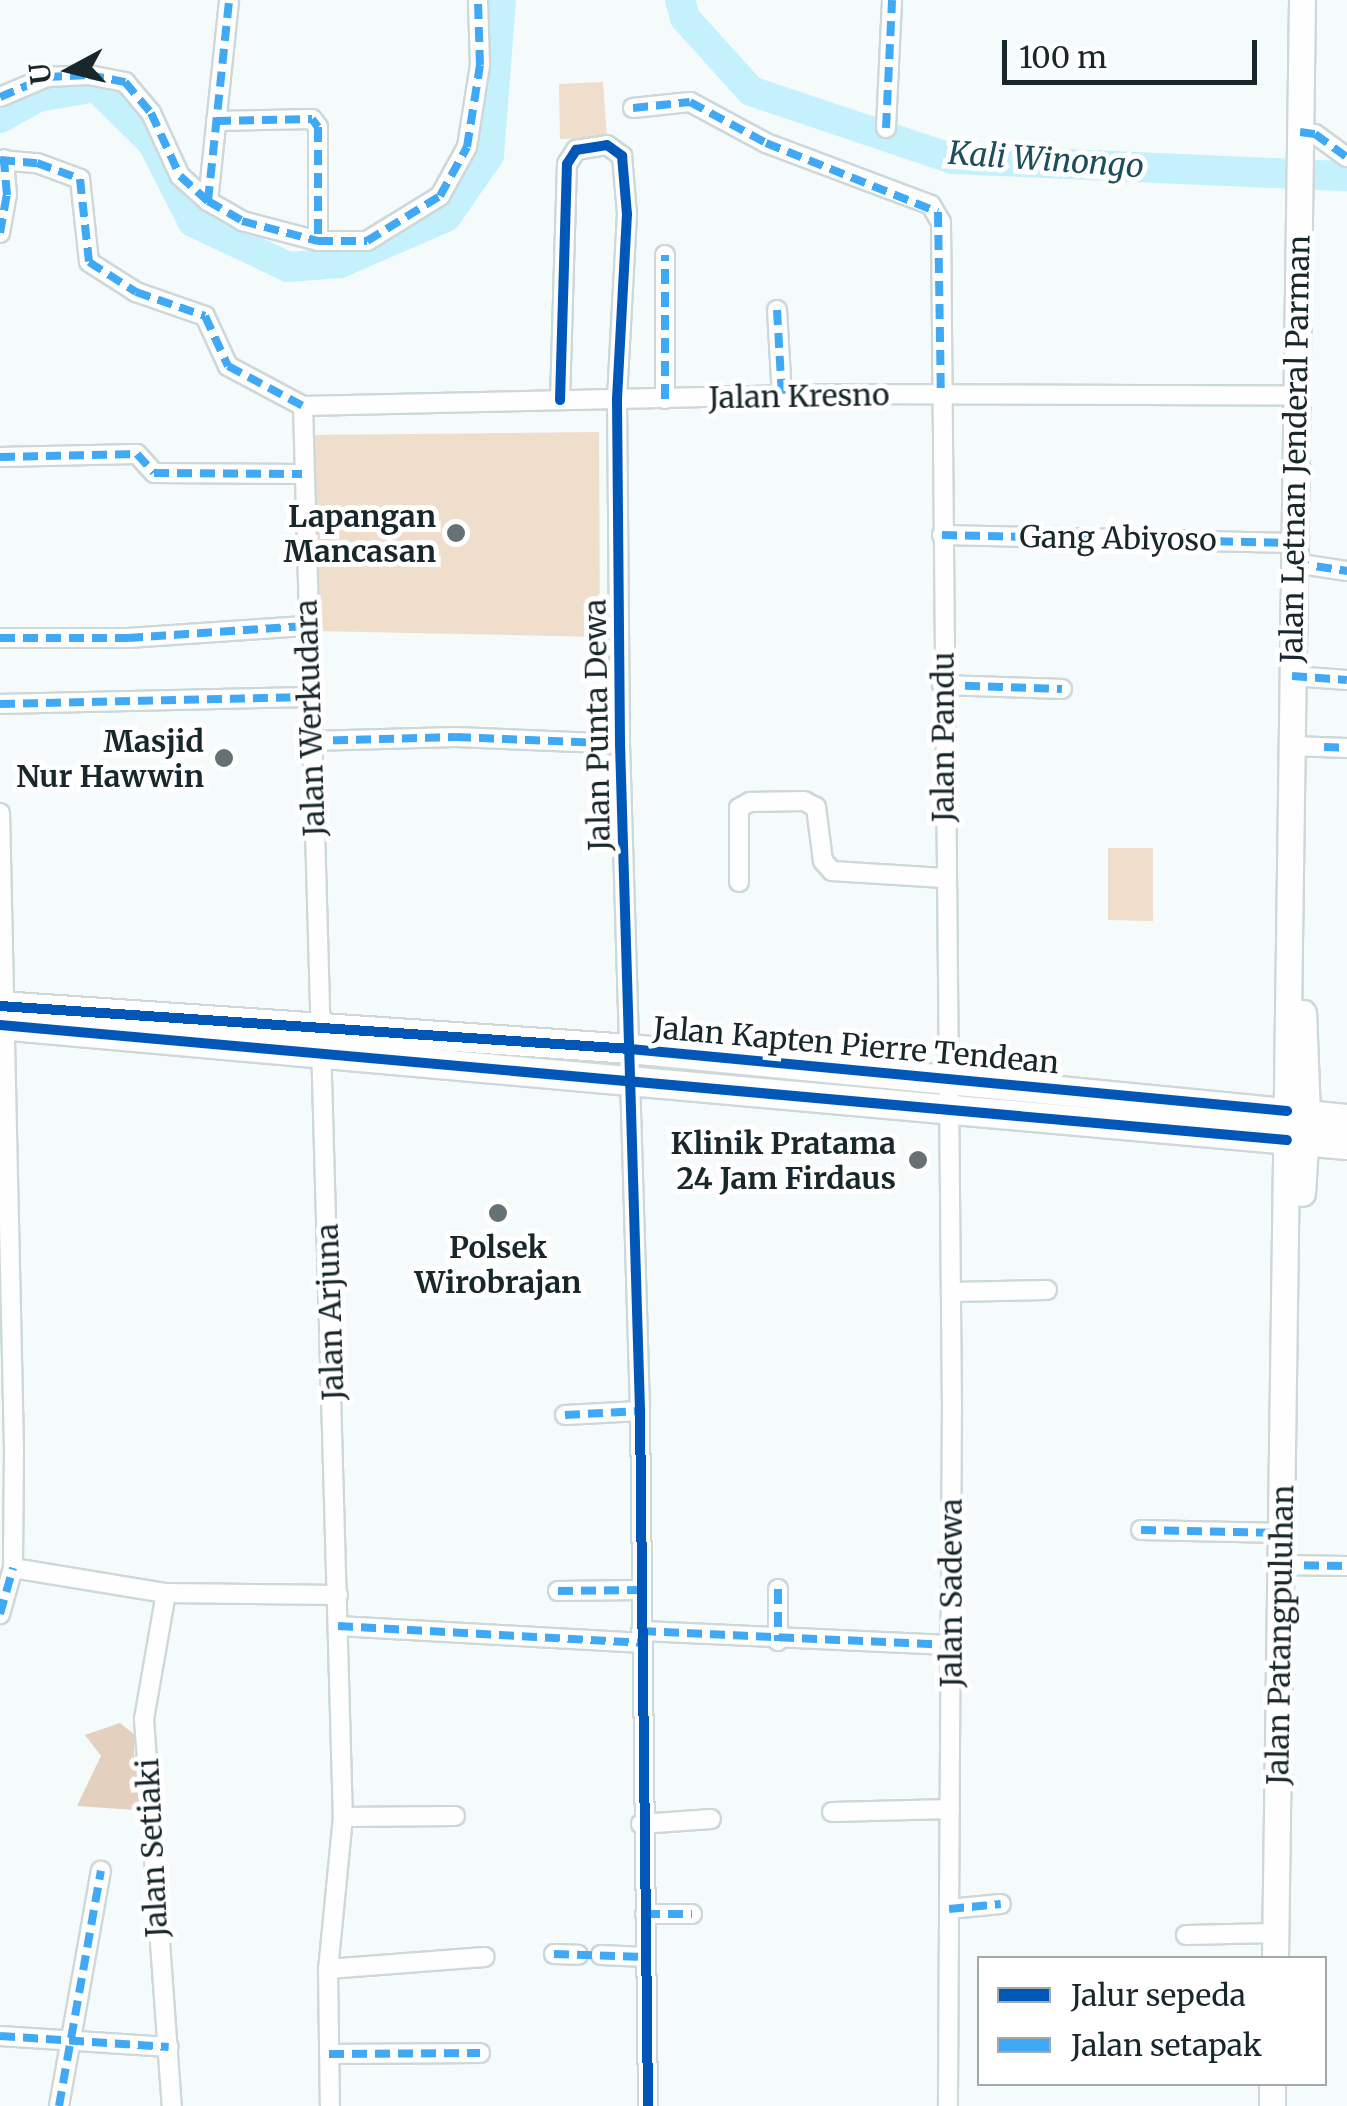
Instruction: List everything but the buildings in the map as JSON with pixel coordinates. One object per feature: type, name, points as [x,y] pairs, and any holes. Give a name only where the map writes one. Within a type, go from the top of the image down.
[{"type":"main road","name":"Jalan Kapten Pierre Tendean","points":[[2,1016],[320,1042],[630,1080],[948,1110],[1297,1127]]},
{"type":"main road","name":"Jalan Kapten Pierre Tendean","points":[[320,1042],[630,1049],[949,1079],[1297,1127]]},
{"type":"main road","points":[[1297,1127],[1347,1119]]},
{"type":"main road","points":[[1297,1127],[1347,1145]]},
{"type":"street","points":[[208,201],[229,0]]},
{"type":"street","points":[[0,97],[47,77],[125,82],[152,113],[180,176],[208,201],[242,221],[318,240],[366,241],[440,196],[468,147],[475,118],[478,0]]},
{"type":"street","points":[[886,128],[892,0]]},
{"type":"street","name":"Jalan Letnan Jenderal Parman","points":[[1297,1127],[1286,954],[1294,897],[1291,746],[1302,0]]},
{"type":"street","name":"Jalan Pandu","points":[[633,108],[690,102],[766,143],[938,212],[949,1079]]},
{"type":"street","points":[[216,121],[312,119],[318,126],[318,240]]},
{"type":"street","points":[[1300,135],[1316,134],[1347,157]]},
{"type":"street","name":"Jalan Punta Dewa","points":[[560,400],[566,175],[576,150],[607,145],[622,156],[627,214],[617,400],[620,744],[640,1411],[641,1824],[648,2106]]},
{"type":"street","points":[[0,233],[2,160],[80,179],[89,262],[136,292],[205,316],[228,366],[303,406]]},
{"type":"street","points":[[665,255],[665,399]]},
{"type":"street","points":[[777,310],[782,396]]},
{"type":"street","name":"Jalan Kresno","points":[[303,406],[782,396],[1295,396]]},
{"type":"street","name":"Jalan Werkudara","points":[[303,406],[305,626],[320,1042]]},
{"type":"street","points":[[0,456],[137,454],[154,473],[302,474]]},
{"type":"street","name":"Gang Abiyoso","points":[[942,534],[1294,553],[1347,570]]},
{"type":"street","points":[[0,638],[128,638],[305,626]]},
{"type":"street","points":[[1292,676],[1347,680]]},
{"type":"street","points":[[942,686],[1062,690]]},
{"type":"street","points":[[0,704],[308,697]]},
{"type":"street","points":[[310,741],[456,737],[620,744]]},
{"type":"street","points":[[1291,746],[1347,748]]},
{"type":"street","points":[[739,882],[740,808],[750,802],[804,801],[816,807],[823,861],[832,872],[944,878]]},
{"type":"street","points":[[0,813],[6,1571],[0,1614]]},
{"type":"street","name":"Jalan Arjuna","points":[[320,1042],[342,1817],[328,1969],[330,2106]]},
{"type":"street","name":"Jalan Sadewa","points":[[948,2106],[949,1079]]},
{"type":"street","name":"Jalan Patangpuluhan","points":[[1275,1946],[1286,1311],[1297,1274],[1297,1127]]},
{"type":"street","points":[[951,1292],[1046,1290]]},
{"type":"street","points":[[565,1414],[640,1411]]},
{"type":"street","points":[[1141,1530],[1282,1533]]},
{"type":"street","points":[[1282,1565],[1347,1566]]},
{"type":"street","points":[[6,1571],[166,1593],[338,1594]]},
{"type":"street","points":[[778,1589],[778,1640]]},
{"type":"street","points":[[558,1591],[640,1590]]},
{"type":"street","name":"Jalan Setiaki","points":[[166,1593],[144,1719],[150,1873],[172,2106]]},
{"type":"street","points":[[338,1626],[640,1636],[753,1631],[778,1640],[951,1645]]},
{"type":"street","points":[[832,1812],[950,1810]]},
{"type":"street","points":[[342,1817],[455,1816]]},
{"type":"street","points":[[641,1824],[711,1819]]},
{"type":"street","points":[[59,2106],[101,1871]]},
{"type":"street","points":[[949,1909],[1001,1904]]},
{"type":"street","points":[[645,1914],[692,1914]]},
{"type":"street","points":[[1186,1936],[1275,1946]]},
{"type":"street","points":[[554,1954],[578,1955]]},
{"type":"street","points":[[601,1955],[645,1956]]},
{"type":"street","points":[[328,1969],[485,1957]]},
{"type":"street","points":[[0,2036],[169,2047]]},
{"type":"street","points":[[328,2054],[480,2053]]},
{"type":"shaded area","points":[[603,82],[607,138],[560,139],[559,84]]},
{"type":"shaded area","name":"Lapangan Mancasan","points":[[599,432],[600,637],[315,631],[311,435]]},
{"type":"shaded area","points":[[1108,848],[1153,848],[1153,921],[1108,920]]},
{"type":"shaded area","points":[[120,1723],[135,1735],[134,1755],[147,1769],[150,1811],[77,1806],[101,1756],[85,1735]]},
{"type":"waterway","name":"Kali Winongo","points":[[0,118],[38,97],[96,87],[152,142],[193,222],[288,267],[340,263],[446,217],[489,155],[501,0]]},
{"type":"waterway","name":"Kali Winongo","points":[[680,0],[685,18],[751,91],[953,159],[1347,176]]},
{"type":"marked path","points":[[208,201],[229,0]]},
{"type":"marked path","points":[[0,97],[47,77],[89,75],[125,82],[151,113],[180,176],[208,201],[242,221],[318,241],[367,241],[440,196],[467,147],[480,65],[478,0]]},
{"type":"marked path","points":[[886,128],[892,0]]},
{"type":"marked path","points":[[633,108],[690,102],[766,143],[938,212],[941,395]]},
{"type":"marked path","points":[[216,121],[312,119],[318,127],[318,241]]},
{"type":"marked path","points":[[1300,132],[1315,134],[1347,157]]},
{"type":"marked path","points":[[0,233],[7,195],[4,159]]},
{"type":"marked path","points":[[0,160],[37,163],[80,179],[89,262],[136,292],[205,316],[228,366],[303,406]]},
{"type":"marked path","points":[[665,255],[665,399]]},
{"type":"marked path","points":[[777,310],[782,396]]},
{"type":"marked path","points":[[0,457],[137,454],[154,473],[302,474]]},
{"type":"marked path","points":[[942,535],[1293,543]]},
{"type":"marked path","points":[[1294,563],[1347,571]]},
{"type":"marked path","points":[[0,638],[128,638],[305,626]]},
{"type":"marked path","points":[[1292,676],[1347,680]]},
{"type":"marked path","points":[[942,685],[1062,689]]},
{"type":"marked path","points":[[0,704],[308,697]]},
{"type":"marked path","points":[[310,741],[456,737],[620,744]]},
{"type":"marked path","points":[[1324,747],[1347,748]]},
{"type":"marked path","points":[[565,1415],[640,1411]]},
{"type":"marked path","points":[[1141,1530],[1282,1533]]},
{"type":"marked path","points":[[1281,1565],[1347,1566]]},
{"type":"marked path","points":[[0,1614],[13,1568]]},
{"type":"marked path","points":[[778,1589],[778,1641]]},
{"type":"marked path","points":[[558,1591],[640,1590]]},
{"type":"marked path","points":[[338,1626],[640,1643]]},
{"type":"marked path","points":[[641,1631],[951,1645]]},
{"type":"marked path","points":[[59,2106],[101,1871]]},
{"type":"marked path","points":[[949,1909],[1001,1904]]},
{"type":"marked path","points":[[645,1914],[692,1914]]},
{"type":"marked path","points":[[554,1954],[645,1957]]},
{"type":"marked path","points":[[0,2036],[169,2047]]},
{"type":"marked path","points":[[329,2054],[480,2053]]},
{"type":"cycle path","points":[[560,400],[567,164],[576,150],[607,145],[622,156],[627,214],[617,400],[620,744],[640,1411],[648,2106]]},
{"type":"cycle path","points":[[0,1006],[630,1049],[1287,1111]]},
{"type":"cycle path","points":[[0,1025],[1287,1140]]},
{"type":"place","name":"Lapangan Mancasan","points":[[456,533]]},
{"type":"place","name":"Masjid Nur Hawwin","points":[[224,758]]},
{"type":"place","name":"Klinik Pratama 24 Jam Firdaus","points":[[918,1160]]},
{"type":"place","name":"Polsek Wirobrajan","points":[[498,1213]]}]
